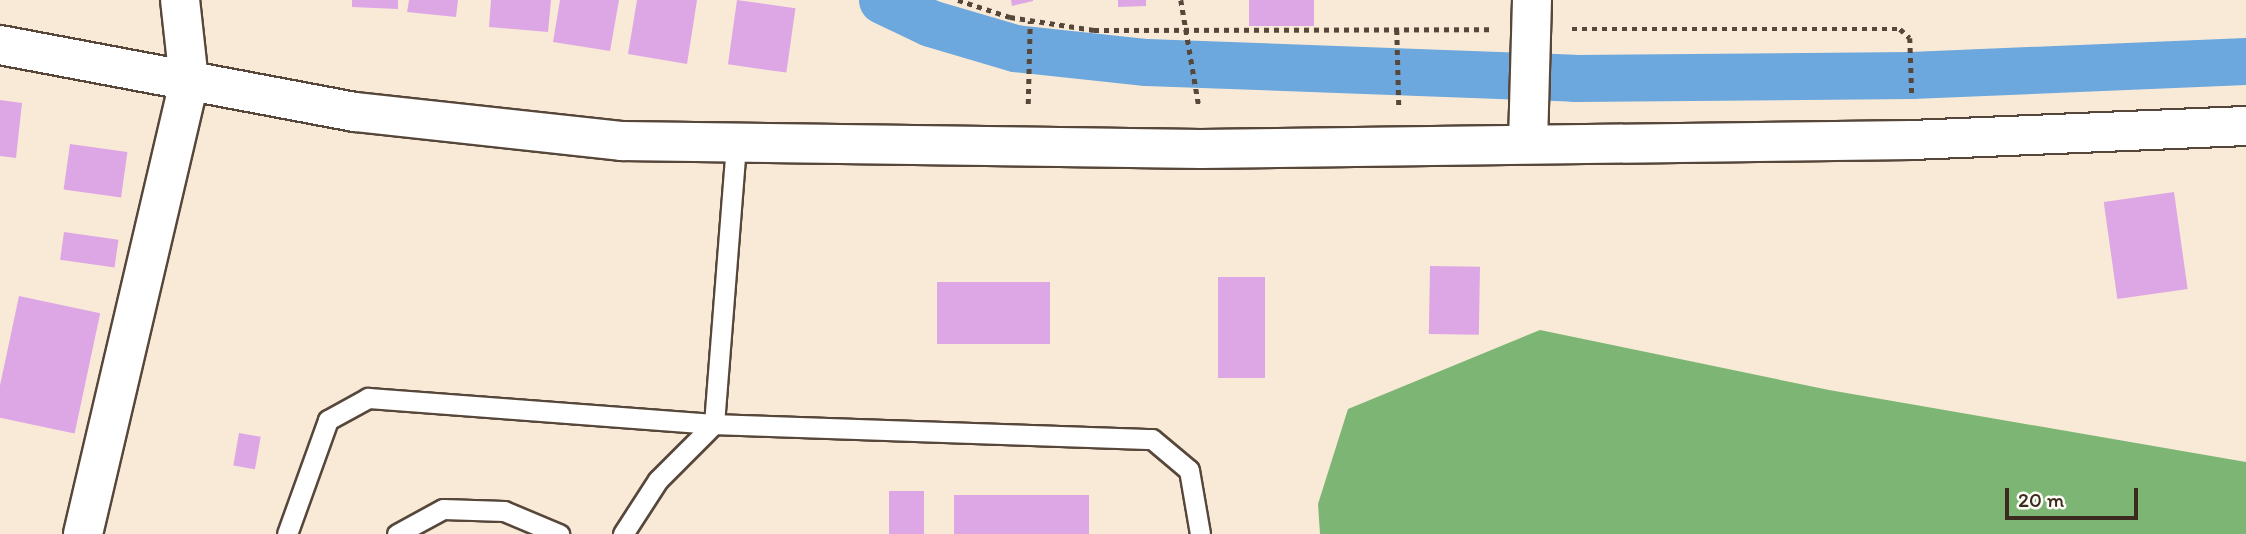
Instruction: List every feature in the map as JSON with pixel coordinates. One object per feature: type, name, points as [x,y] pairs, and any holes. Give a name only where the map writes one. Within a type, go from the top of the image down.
[{"type":"street","points":[[83,534],[189,82],[180,0]]},
{"type":"street","points":[[1529,131],[1532,27]]},
{"type":"street","points":[[0,45],[189,82],[487,131],[736,144],[1201,149],[1529,131],[1912,140],[2246,125]]},
{"type":"lane","points":[[623,534],[658,480],[714,424],[736,144]]},
{"type":"lane","points":[[287,534],[328,420],[368,398],[714,424],[1152,439],[1189,470],[1200,534]]},
{"type":"lane","points":[[397,534],[443,509],[504,511],[559,534]]},
{"type":"path","points":[[958,0],[1030,21],[1186,34],[1532,27],[1900,29],[1910,38],[1912,103]]},
{"type":"path","points":[[1181,0],[1193,58],[1201,118]]},
{"type":"path","points":[[1028,110],[1030,21]]},
{"type":"path","points":[[1397,30],[1399,103]]},
{"type":"green space","points":[[1540,330],[1829,390],[2246,462],[2246,534],[1320,534],[1318,504],[1348,409]]},
{"type":"building","points":[[352,0],[398,0],[398,9],[352,7]]},
{"type":"building","points":[[409,0],[458,0],[456,17],[407,12]]},
{"type":"building","points":[[491,0],[551,0],[548,32],[489,27]]},
{"type":"building","points":[[560,0],[619,0],[610,51],[553,42]]},
{"type":"building","points":[[637,0],[697,0],[687,64],[628,54]]},
{"type":"building","points":[[737,0],[795,8],[786,73],[728,64]]},
{"type":"building","points":[[1011,0],[1033,0],[1033,1],[1012,6]]},
{"type":"building","points":[[1118,0],[1146,0],[1146,6],[1118,7]]},
{"type":"building","points":[[1249,0],[1314,0],[1314,26],[1249,26]]},
{"type":"building","points":[[0,100],[22,103],[16,158],[0,156]]},
{"type":"building","points":[[70,144],[127,152],[121,198],[64,190]]},
{"type":"building","points":[[2174,192],[2188,289],[2117,299],[2104,202]]},
{"type":"building","points":[[64,232],[118,240],[115,267],[60,260]]},
{"type":"building","points":[[1430,266],[1480,267],[1479,335],[1429,334]]},
{"type":"building","points":[[1218,277],[1265,277],[1265,378],[1218,378]]},
{"type":"building","points":[[937,282],[1050,282],[1050,344],[937,344]]},
{"type":"building","points":[[19,296],[100,313],[75,434],[0,418],[0,385]]},
{"type":"building","points":[[239,433],[261,437],[255,469],[233,465]]},
{"type":"building","points":[[889,491],[924,491],[924,534],[889,534]]},
{"type":"building","points":[[954,495],[1089,495],[1089,534],[954,534]]},
{"type":"waterway","points":[[882,0],[930,23],[1015,48],[1146,62],[1574,78],[1911,75],[2246,61]]}]
